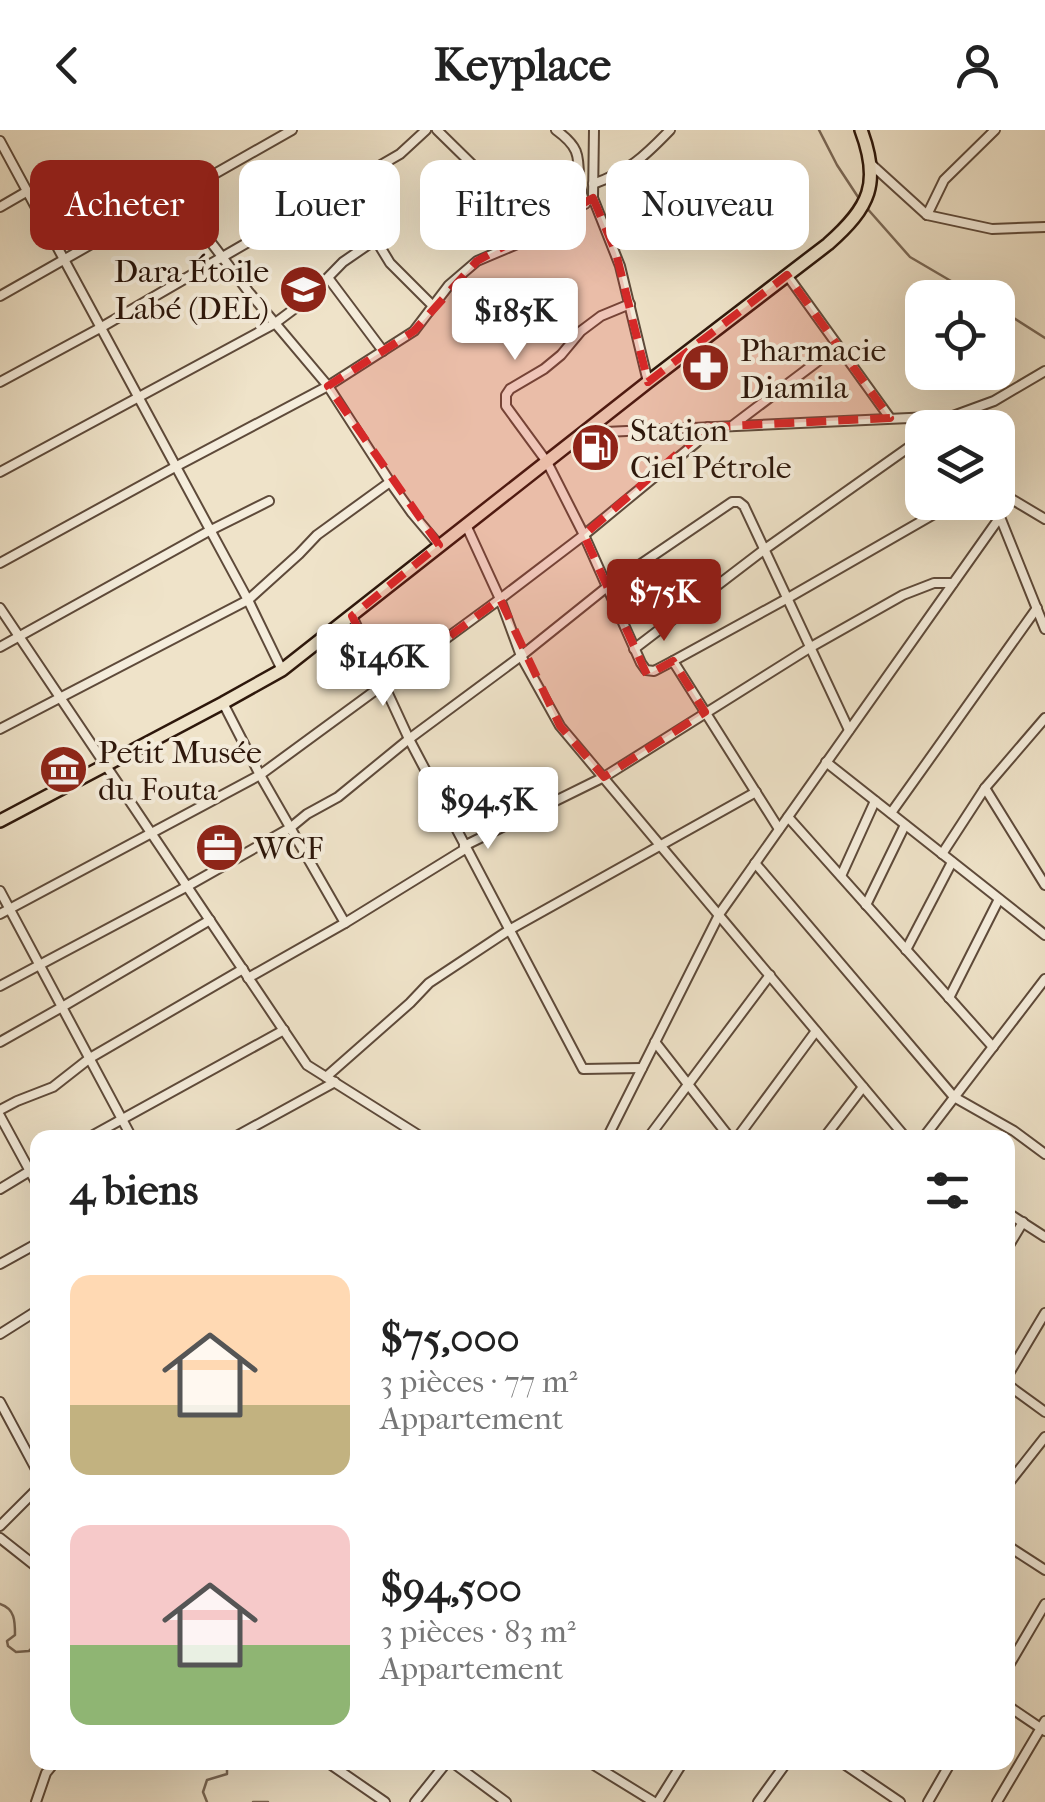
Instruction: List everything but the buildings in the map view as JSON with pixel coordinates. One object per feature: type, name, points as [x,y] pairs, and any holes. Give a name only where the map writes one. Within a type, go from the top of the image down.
[{"type":"highway","points":[[0,821],[282,670],[788,275],[845,229],[867,195],[872,171],[861,130]]},
{"type":"street","points":[[219,171],[292,130]]},
{"type":"street","points":[[390,160],[426,130]]},
{"type":"street","points":[[437,130],[468,160]]},
{"type":"street","points":[[556,130],[577,150],[579,181],[616,253],[648,382]]},
{"type":"street","points":[[586,203],[593,184],[594,130]]},
{"type":"street","points":[[593,184],[638,162],[670,130]]},
{"type":"street","points":[[927,215],[944,180],[994,130]]},
{"type":"street","points":[[0,141],[282,670]]},
{"type":"street","points":[[872,171],[927,215],[992,229],[1045,227]]},
{"type":"street","points":[[0,207],[26,192]]},
{"type":"street","points":[[0,382],[239,249]]},
{"type":"street","points":[[0,296],[80,250]]},
{"type":"street","points":[[217,250],[328,386],[390,482],[439,545]]},
{"type":"street","points":[[0,472],[274,324],[360,250]]},
{"type":"street","points":[[382,250],[432,305]]},
{"type":"street","points":[[0,563],[328,386],[414,331],[449,284],[477,260],[502,250]]},
{"type":"street","points":[[788,275],[890,418]]},
{"type":"street","points":[[329,278],[383,351]]},
{"type":"street","points":[[630,304],[601,316],[544,369],[510,389],[506,406],[547,462],[646,670],[654,671],[924,520]]},
{"type":"street","points":[[732,426],[838,346]]},
{"type":"street","points":[[969,410],[994,401],[1045,371]]},
{"type":"street","points":[[583,433],[905,418]]},
{"type":"street","points":[[0,914],[260,775],[584,535],[697,442],[708,427]]},
{"type":"street","points":[[634,649],[765,548],[905,450]]},
{"type":"street","points":[[0,729],[248,600],[317,534],[390,482]]},
{"type":"street","points":[[0,647],[270,501]]},
{"type":"street","points":[[1015,501],[1045,519]]},
{"type":"street","points":[[0,986],[186,887],[338,797],[408,738],[607,587],[732,502],[744,506],[849,730]]},
{"type":"street","points":[[611,1130],[720,913],[998,520]]},
{"type":"street","points":[[1001,520],[1045,628]]},
{"type":"street","points":[[466,525],[521,656],[560,726],[899,1130]]},
{"type":"street","points":[[30,1163],[0,1113],[17,1100],[53,1087],[90,1058],[345,923],[464,848],[604,776],[811,647],[903,595],[934,583],[953,583]]},
{"type":"street","points":[[0,608],[307,1065],[411,1130]]},
{"type":"street","points":[[891,814],[1037,608]]},
{"type":"street","points":[[352,616],[464,848],[584,1069],[642,1068]]},
{"type":"street","points":[[672,661],[779,829]]},
{"type":"street","points":[[224,704],[345,923]]},
{"type":"street","points":[[942,854],[985,788],[1045,718]]},
{"type":"street","points":[[826,762],[1045,935]]},
{"type":"street","points":[[985,788],[1045,885]]},
{"type":"street","points":[[245,1130],[330,1079],[429,983],[509,930],[756,792]]},
{"type":"street","points":[[841,876],[875,800]]},
{"type":"street","points":[[788,816],[993,1047]]},
{"type":"street","points":[[866,904],[905,824]]},
{"type":"street","points":[[906,950],[952,862]]},
{"type":"street","points":[[755,863],[954,1098],[1010,1130]]},
{"type":"street","points":[[0,891],[128,1130]]},
{"type":"street","points":[[949,998],[999,899]]},
{"type":"street","points":[[0,1042],[210,920]]},
{"type":"street","points":[[654,1130],[770,975]]},
{"type":"street","points":[[929,1130],[1045,979]]},
{"type":"street","points":[[102,1130],[284,1030]]},
{"type":"street","points":[[740,1130],[816,1031]]},
{"type":"street","points":[[655,1042],[727,1130]]},
{"type":"street","points":[[830,1130],[863,1086]]},
{"type":"street","points":[[1015,1133],[1045,1154]]},
{"type":"street","points":[[0,1189],[30,1170]]},
{"type":"street","points":[[1015,1217],[1045,1237]]},
{"type":"street","points":[[1015,1235],[1023,1222]]},
{"type":"street","points":[[0,1264],[30,1247]]},
{"type":"street","points":[[1015,1362],[1045,1313]]},
{"type":"street","points":[[0,1334],[30,1315]]},
{"type":"street","points":[[1015,1391],[1045,1412]]},
{"type":"street","points":[[0,1402],[30,1458]]},
{"type":"street","points":[[1015,1475],[1045,1436]]},
{"type":"street","points":[[0,1526],[30,1496]]},
{"type":"street","points":[[0,1538],[30,1562]]},
{"type":"street","points":[[1015,1551],[1045,1570]]},
{"type":"street","points":[[1015,1656],[1045,1604]]},
{"type":"street","points":[[996,1802],[1044,1727],[1015,1710]]},
{"type":"street","points":[[36,1802],[49,1770]]},
{"type":"street","points":[[338,1770],[384,1802]]},
{"type":"street","points":[[415,1802],[442,1770]]},
{"type":"street","points":[[460,1770],[506,1802]]},
{"type":"street","points":[[604,1770],[656,1802],[678,1770]]},
{"type":"street","points":[[758,1802],[782,1770]]},
{"type":"street","points":[[853,1770],[900,1802]]},
{"type":"street","points":[[928,1802],[946,1770]]},
{"type":"highlighted area","points":[[593,198],[616,253],[648,382],[787,275],[890,418],[708,427],[584,535],[647,675],[673,661],[705,712],[604,777],[560,726],[500,599],[385,684],[352,616],[439,545],[328,386],[414,331],[477,261]]},
{"type":"waterway","points":[[819,130],[860,200]]},
{"type":"waterway","points":[[865,206],[910,257],[949,280]]},
{"type":"waterway","points":[[1015,319],[1045,338]]},
{"type":"waterway","points":[[0,1604],[9,1609],[14,1620],[15,1635],[7,1641],[8,1646],[16,1652],[30,1650]]},
{"type":"waterway","points":[[207,1802],[203,1792],[207,1780],[227,1774],[227,1770]]},
{"type":"waterway","points":[[253,1802],[268,1802]]},
{"type":"place","name":"Dara Étoile Labé (DEL)","points":[[304,289]]},
{"type":"place","name":"Pharmacie Diamila","points":[[705,368]]},
{"type":"place","name":"Station Ciel Pétrole","points":[[595,448]]},
{"type":"place","name":"Petit Musée du Fouta","points":[[63,770]]},
{"type":"place","name":"WCF","points":[[219,848]]}]
